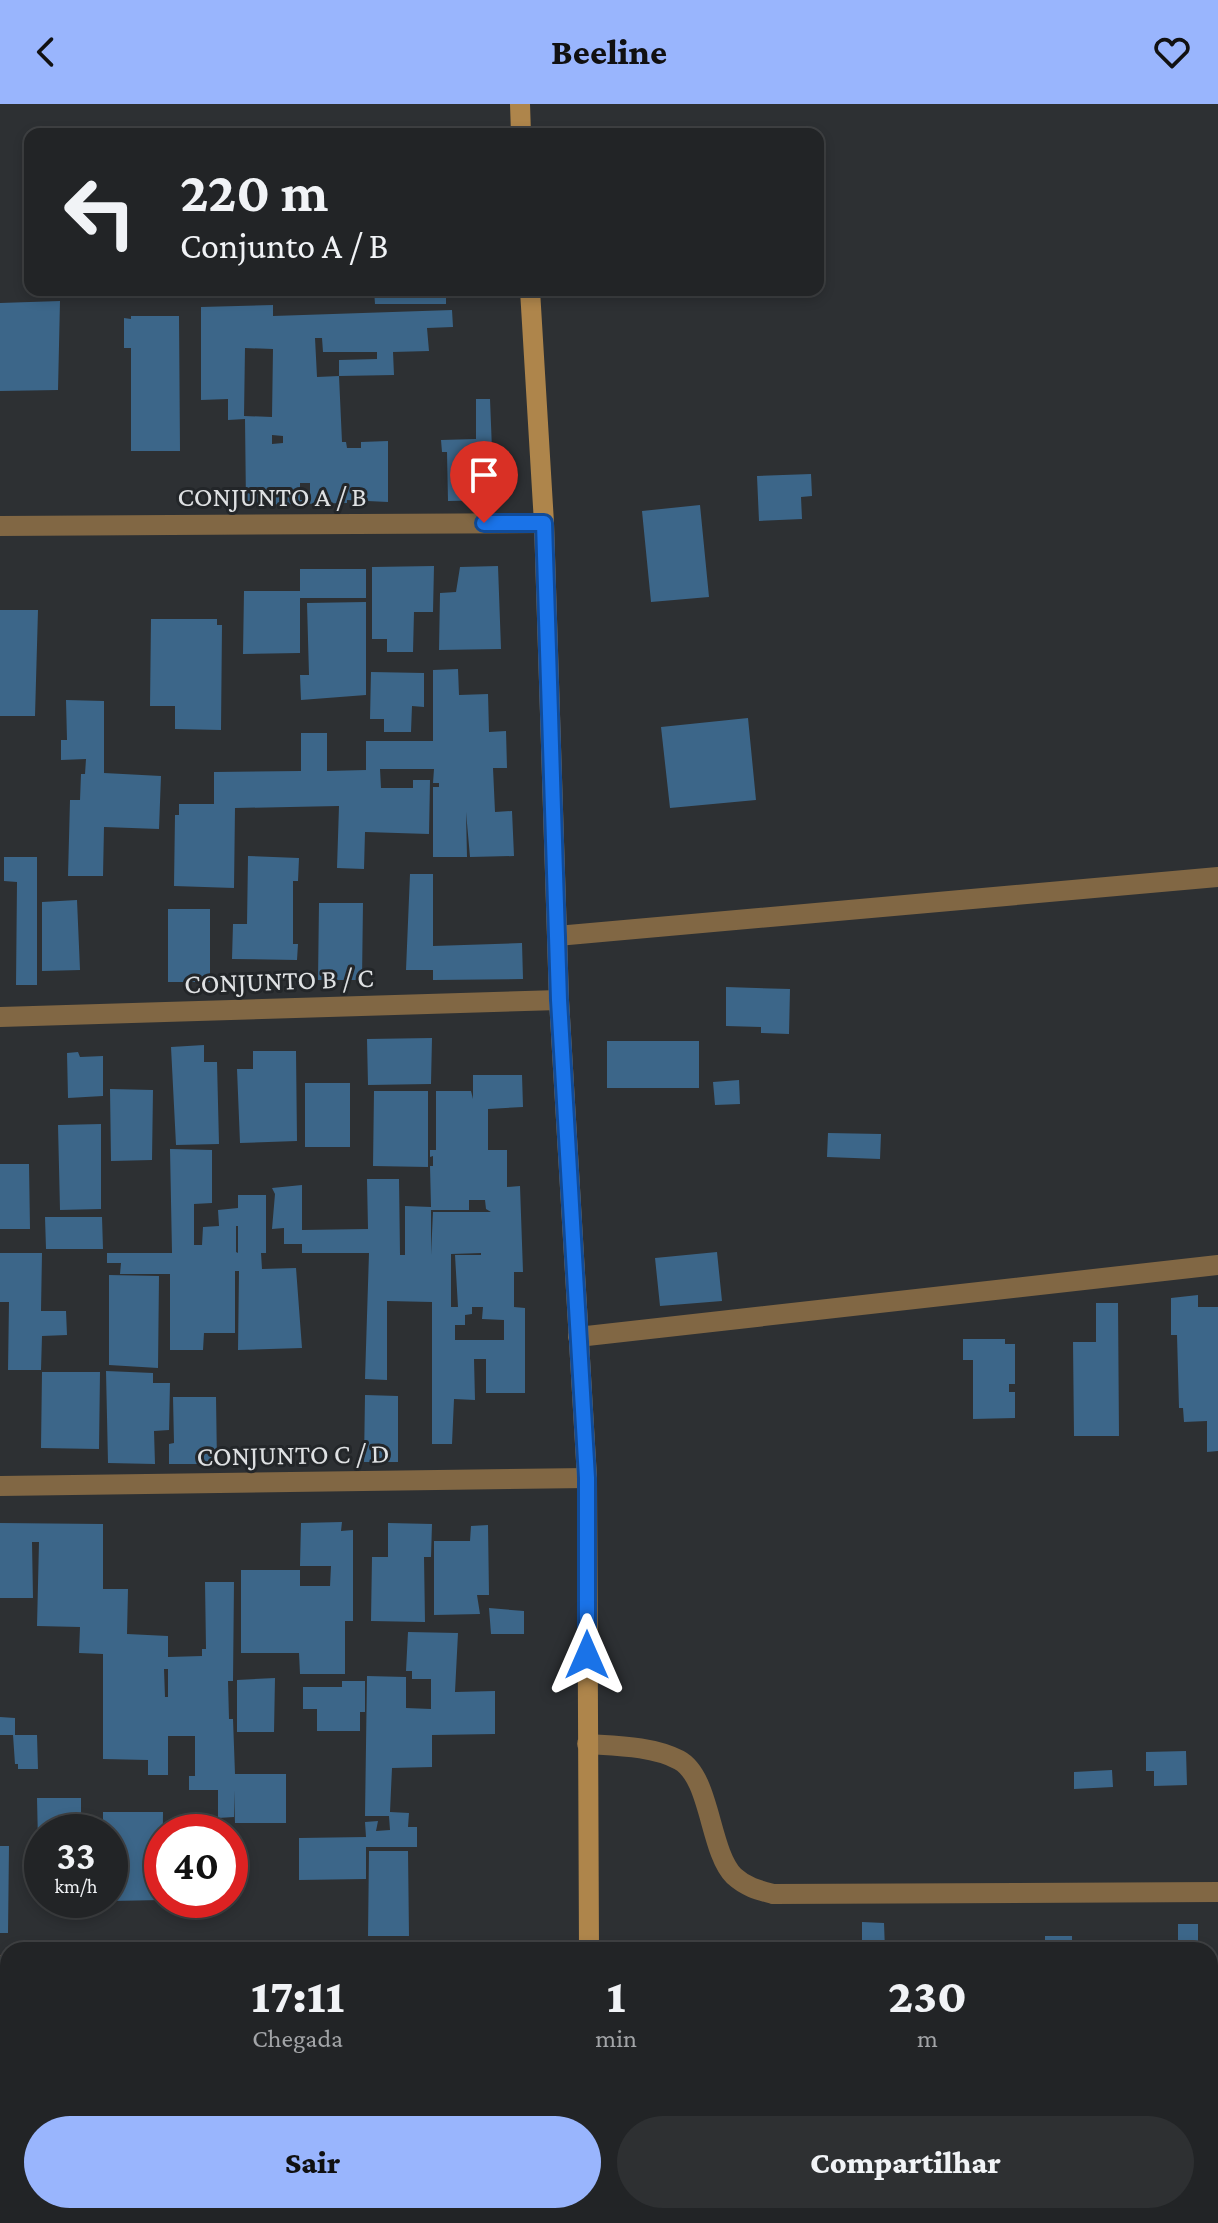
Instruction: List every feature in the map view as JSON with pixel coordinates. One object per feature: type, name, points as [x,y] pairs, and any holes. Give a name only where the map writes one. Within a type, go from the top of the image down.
[{"type":"street","points":[[520,104],[521,128]]},
{"type":"street","points":[[530,296],[544,523],[559,1000],[587,1478],[589,1942]]},
{"type":"street","name":"CONJUNTO A / B","points":[[0,526],[544,523]]},
{"type":"street","points":[[557,936],[1218,877]]},
{"type":"street","name":"CONJUNTO B / C","points":[[0,1017],[559,1000]]},
{"type":"street","points":[[578,1337],[1218,1265]]},
{"type":"street","name":"CONJUNTO C / D","points":[[0,1486],[587,1478]]},
{"type":"street","points":[[587,1744],[634,1748],[680,1760],[694,1777],[731,1873],[748,1886],[773,1894],[1218,1892]]},
{"type":"building","points":[[374,296],[446,296],[446,304],[375,304]]},
{"type":"building","points":[[60,301],[58,390],[0,391],[0,303]]},
{"type":"building","points":[[273,305],[273,316],[452,310],[453,327],[427,328],[429,351],[393,352],[394,375],[339,376],[342,442],[346,442],[347,448],[361,448],[361,442],[388,441],[388,502],[347,500],[347,503],[246,505],[245,419],[228,420],[228,399],[201,400],[201,307]],"holes":[[[315,338],[322,338],[323,352],[377,352],[377,359],[339,360],[339,376],[317,377]],[[245,348],[273,349],[272,417],[244,416]],[[272,435],[283,436],[283,443],[272,444]],[[300,483],[310,483],[310,500],[300,500]]]},
{"type":"building","points":[[131,316],[179,316],[180,451],[131,451],[131,348],[124,348],[124,318],[131,319]]},
{"type":"building","points":[[476,399],[490,399],[494,500],[448,501],[447,452],[442,452],[441,440],[476,439]]},
{"type":"building","points":[[811,474],[812,496],[801,497],[802,519],[759,521],[757,476]]},
{"type":"building","points":[[700,505],[709,597],[651,602],[642,511]]},
{"type":"building","points":[[434,566],[433,612],[414,612],[413,652],[387,652],[387,639],[372,639],[372,567]]},
{"type":"building","points":[[498,566],[501,649],[439,650],[440,593],[456,592],[460,567]]},
{"type":"building","points":[[300,569],[366,569],[366,598],[300,598],[300,653],[243,654],[244,591],[300,591]]},
{"type":"building","points":[[366,602],[366,695],[301,700],[300,675],[309,675],[307,603]]},
{"type":"building","points":[[0,610],[38,610],[35,716],[0,716]]},
{"type":"building","points":[[151,619],[217,619],[217,625],[222,625],[221,730],[175,729],[175,706],[150,706]]},
{"type":"building","points":[[458,669],[459,695],[488,694],[489,732],[506,731],[507,768],[493,768],[495,812],[512,811],[514,856],[470,857],[466,812],[467,857],[433,857],[433,787],[439,787],[439,783],[433,783],[434,769],[380,769],[381,788],[413,788],[413,780],[430,780],[429,834],[365,832],[364,869],[337,868],[339,806],[235,808],[234,888],[174,886],[175,815],[179,815],[179,804],[214,804],[214,772],[301,771],[301,733],[327,733],[327,771],[366,770],[366,741],[433,741],[433,670]]},
{"type":"building","points":[[371,672],[424,673],[424,707],[412,706],[411,732],[384,732],[384,719],[370,719]]},
{"type":"building","points":[[66,700],[104,701],[104,773],[161,776],[159,829],[104,827],[103,876],[68,876],[70,800],[80,800],[81,774],[85,774],[86,759],[61,760],[61,740],[67,740]]},
{"type":"building","points":[[748,718],[756,800],[670,808],[661,727]]},
{"type":"building","points":[[248,856],[299,858],[298,881],[293,881],[293,944],[298,944],[297,960],[232,959],[233,924],[247,924]]},
{"type":"building","points":[[4,857],[37,857],[37,985],[16,985],[17,882],[4,881]]},
{"type":"building","points":[[410,874],[433,874],[433,946],[522,943],[523,979],[433,980],[433,970],[406,970]]},
{"type":"building","points":[[77,900],[80,970],[42,971],[42,902]]},
{"type":"building","points":[[319,903],[363,903],[362,980],[318,980]]},
{"type":"building","points":[[168,909],[210,909],[210,982],[168,982]]},
{"type":"building","points":[[726,987],[790,989],[789,1034],[761,1033],[761,1027],[726,1026]]},
{"type":"building","points":[[432,1038],[431,1084],[368,1085],[367,1039]]},
{"type":"building","points":[[607,1041],[699,1041],[699,1088],[607,1088]]},
{"type":"building","points":[[204,1045],[204,1062],[217,1062],[219,1144],[176,1145],[171,1047]]},
{"type":"building","points":[[253,1051],[296,1051],[297,1141],[240,1143],[237,1069],[253,1069]]},
{"type":"building","points":[[78,1052],[80,1057],[103,1056],[103,1096],[68,1098],[67,1053]]},
{"type":"building","points":[[473,1075],[522,1075],[523,1107],[488,1109],[488,1150],[507,1150],[507,1187],[520,1186],[523,1272],[514,1272],[514,1307],[525,1308],[525,1393],[486,1393],[486,1359],[474,1359],[475,1400],[454,1399],[452,1444],[432,1444],[432,1302],[387,1301],[387,1380],[365,1379],[369,1253],[302,1253],[302,1244],[284,1244],[284,1228],[272,1229],[275,1194],[272,1188],[302,1185],[302,1230],[368,1229],[367,1179],[399,1179],[400,1255],[405,1255],[405,1206],[431,1207],[430,1166],[433,1166],[433,1156],[430,1157],[430,1150],[436,1150],[436,1091],[471,1091],[473,1099]],"holes":[[[469,1200],[485,1200],[486,1209],[491,1212],[433,1212],[431,1255],[431,1210],[469,1210]],[[481,1253],[455,1255],[458,1307],[451,1307],[451,1254]],[[472,1307],[483,1307],[482,1319],[504,1320],[504,1340],[455,1340],[455,1325],[465,1325],[465,1315],[472,1314]]]},
{"type":"building","points":[[739,1080],[740,1104],[715,1105],[713,1082]]},
{"type":"building","points":[[305,1083],[350,1083],[350,1147],[305,1147]]},
{"type":"building","points":[[110,1089],[153,1090],[152,1160],[111,1161]]},
{"type":"building","points":[[374,1091],[428,1091],[428,1167],[373,1166]]},
{"type":"building","points":[[101,1124],[101,1209],[60,1210],[58,1125]]},
{"type":"building","points":[[828,1133],[881,1134],[880,1159],[827,1157]]},
{"type":"building","points":[[170,1149],[212,1150],[212,1203],[194,1204],[194,1245],[202,1245],[203,1227],[219,1226],[218,1210],[238,1208],[238,1195],[266,1195],[266,1253],[261,1253],[262,1269],[296,1268],[302,1348],[238,1350],[239,1271],[235,1271],[235,1333],[204,1333],[203,1350],[170,1350],[170,1274],[120,1274],[121,1263],[107,1263],[107,1253],[172,1253]],"holes":[[[238,1226],[238,1253],[236,1252]]]},
{"type":"building","points":[[0,1164],[29,1164],[30,1229],[0,1229]]},
{"type":"building","points":[[45,1217],[102,1217],[103,1249],[46,1249]]},
{"type":"building","points":[[717,1252],[722,1301],[660,1306],[655,1258]]},
{"type":"building","points":[[0,1253],[42,1253],[41,1311],[66,1311],[67,1335],[42,1336],[41,1370],[8,1370],[9,1302],[0,1302]]},
{"type":"building","points":[[109,1275],[159,1276],[158,1368],[109,1365]]},
{"type":"building","points":[[1198,1295],[1198,1307],[1218,1307],[1218,1451],[1207,1452],[1207,1421],[1184,1422],[1183,1408],[1179,1408],[1177,1335],[1171,1335],[1171,1298]]},
{"type":"building","points":[[1096,1303],[1118,1303],[1119,1436],[1074,1436],[1073,1342],[1096,1342]]},
{"type":"building","points":[[963,1339],[1005,1339],[1005,1344],[1015,1344],[1015,1384],[1009,1384],[1009,1392],[1015,1392],[1015,1418],[973,1419],[973,1360],[963,1360]]},
{"type":"building","points":[[106,1371],[153,1373],[153,1383],[170,1383],[169,1430],[154,1431],[155,1464],[108,1463]]},
{"type":"building","points":[[42,1372],[100,1372],[99,1449],[41,1448]]},
{"type":"building","points":[[365,1395],[398,1396],[398,1462],[364,1462]]},
{"type":"building","points":[[173,1397],[216,1397],[217,1464],[169,1464],[169,1444],[174,1443]]},
{"type":"building","points":[[342,1522],[341,1531],[353,1530],[353,1621],[345,1621],[345,1674],[300,1674],[299,1653],[241,1653],[241,1570],[300,1570],[300,1586],[330,1586],[331,1566],[300,1566],[301,1523]]},
{"type":"building","points":[[0,1523],[103,1524],[103,1589],[128,1589],[127,1634],[168,1636],[168,1657],[202,1656],[202,1649],[206,1649],[205,1582],[234,1582],[233,1681],[228,1681],[235,1774],[286,1774],[286,1823],[248,1823],[248,1814],[235,1814],[234,1790],[234,1814],[218,1814],[218,1790],[189,1790],[189,1776],[195,1776],[195,1736],[168,1736],[168,1775],[148,1775],[148,1760],[103,1759],[103,1654],[79,1653],[80,1627],[37,1626],[39,1542],[32,1542],[33,1598],[0,1598]],"holes":[[[164,1669],[168,1669],[168,1697],[165,1697]]]},
{"type":"building","points":[[388,1523],[432,1524],[431,1557],[424,1557],[425,1622],[371,1621],[372,1557],[388,1557]]},
{"type":"building","points":[[488,1525],[489,1595],[477,1595],[480,1614],[434,1615],[434,1541],[470,1541],[471,1526]]},
{"type":"building","points":[[489,1608],[524,1611],[524,1634],[491,1634]]},
{"type":"building","points":[[408,1632],[458,1633],[455,1692],[495,1691],[495,1734],[432,1735],[432,1767],[392,1768],[390,1812],[409,1813],[408,1827],[417,1827],[417,1847],[366,1847],[366,1879],[299,1880],[299,1838],[366,1837],[365,1822],[378,1821],[376,1831],[390,1830],[389,1816],[365,1816],[367,1676],[406,1677],[406,1708],[431,1709],[431,1679],[412,1679],[412,1671],[406,1671]]},
{"type":"building","points":[[275,1678],[274,1732],[237,1732],[237,1680]]},
{"type":"building","points":[[342,1681],[365,1681],[365,1712],[360,1712],[360,1731],[317,1731],[317,1709],[303,1709],[303,1687],[342,1687]]},
{"type":"building","points":[[0,1717],[15,1718],[15,1735],[37,1735],[38,1769],[18,1769],[13,1735],[0,1735]]},
{"type":"building","points":[[1186,1751],[1187,1785],[1154,1786],[1154,1771],[1146,1771],[1146,1752]]},
{"type":"building","points":[[1112,1770],[1113,1787],[1074,1789],[1074,1772]]},
{"type":"building","points":[[37,1798],[81,1798],[81,1814],[37,1814]]},
{"type":"building","points":[[163,1812],[144,1814],[144,1900],[128,1901],[128,1814],[103,1814]]},
{"type":"building","points":[[0,1846],[9,1846],[8,1933],[0,1933]]},
{"type":"building","points":[[369,1851],[408,1851],[409,1936],[368,1936]]},
{"type":"building","points":[[862,1922],[884,1923],[885,1942],[862,1942]]},
{"type":"building","points":[[1178,1924],[1198,1924],[1198,1942],[1178,1942]]},
{"type":"building","points":[[1045,1936],[1072,1936],[1072,1942],[1045,1942]]},
{"type":"route","points":[[484,523],[544,523],[559,1000],[587,1478],[587,1655]]}]
